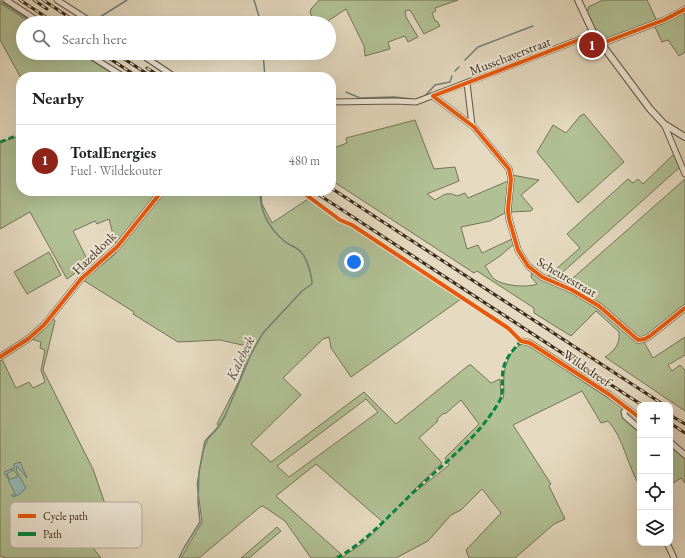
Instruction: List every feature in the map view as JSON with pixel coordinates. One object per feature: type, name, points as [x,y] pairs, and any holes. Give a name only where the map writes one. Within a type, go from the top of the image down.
[{"type":"street","points":[[6,0],[30,16]]},
{"type":"street","points":[[57,0],[82,16]]},
{"type":"street","points":[[578,0],[600,44],[664,124],[685,174]]},
{"type":"street","points":[[600,44],[620,35],[664,20],[685,9]]},
{"type":"street","name":"Musschaverstraat","points":[[336,102],[416,102],[594,34]]},
{"type":"street","points":[[97,60],[116,72]]},
{"type":"street","points":[[150,60],[168,72]]},
{"type":"street","points":[[467,83],[472,125]]},
{"type":"street","name":"Scheurestraat","points":[[433,96],[472,125],[509,168],[511,178],[508,209],[509,219],[518,250],[524,261],[534,272],[572,290],[598,306],[638,340],[645,339],[650,336],[685,308]]},
{"type":"street","points":[[664,124],[685,137]]},
{"type":"street","name":"Hazeldonk","points":[[0,357],[28,339],[44,325],[81,279],[117,247],[158,196]]},
{"type":"street","name":"Wildedreef","points":[[521,341],[530,343],[637,416]]},
{"type":"street","points":[[627,408],[624,412],[625,416],[637,426]]},
{"type":"street","points":[[673,444],[685,454]]},
{"type":"street","points":[[668,546],[674,558]]},
{"type":"green space","points":[[319,0],[458,0],[435,8],[436,11],[432,13],[435,21],[437,21],[440,26],[424,34],[410,10],[405,11],[406,17],[418,37],[408,42],[405,36],[388,42],[390,49],[365,56],[364,46],[346,9],[336,16],[312,16],[310,13],[311,9]]},
{"type":"green space","points":[[603,0],[647,0],[657,21],[602,41],[598,38],[585,11],[589,9],[588,7]]},
{"type":"green space","points":[[0,3],[20,16],[16,16],[16,60],[91,60],[110,72],[18,72],[0,40]]},
{"type":"green space","points":[[685,12],[685,52],[679,56],[668,40],[662,42],[654,25]]},
{"type":"green space","points":[[584,114],[624,162],[578,203],[537,152],[553,125],[566,133],[580,116]]},
{"type":"green space","points":[[415,120],[434,169],[455,167],[459,181],[427,194],[435,200],[448,194],[457,196],[465,193],[468,198],[508,181],[505,213],[490,221],[461,227],[467,249],[478,245],[482,253],[512,239],[514,244],[485,266],[494,279],[509,285],[522,286],[537,284],[531,277],[532,273],[547,279],[575,294],[601,312],[639,343],[644,342],[653,358],[685,337],[685,355],[668,365],[672,371],[680,365],[685,370],[685,411],[605,357],[612,352],[618,344],[619,332],[596,311],[571,336],[534,313],[534,308],[477,271],[474,273],[336,183],[336,147],[347,143],[346,138]]},
{"type":"green space","points":[[16,137],[16,196],[261,196],[262,204],[272,223],[308,199],[304,196],[306,196],[330,214],[355,227],[461,299],[351,377],[331,348],[329,337],[323,339],[283,378],[301,395],[251,444],[271,462],[364,392],[396,424],[469,365],[471,365],[491,383],[500,379],[501,398],[503,399],[504,376],[510,356],[517,347],[526,343],[623,408],[622,412],[625,419],[637,429],[637,480],[618,436],[608,421],[601,423],[582,391],[513,425],[551,484],[549,486],[565,519],[554,524],[515,558],[469,558],[466,550],[501,513],[482,489],[461,510],[451,515],[428,541],[396,558],[341,558],[363,543],[384,523],[316,464],[276,496],[341,554],[334,558],[311,558],[285,521],[263,506],[199,558],[181,558],[202,522],[197,484],[203,451],[208,439],[219,427],[217,424],[240,379],[251,347],[220,340],[178,342],[83,280],[114,255],[141,220],[118,244],[115,242],[109,219],[97,224],[95,221],[73,231],[89,263],[67,279],[30,212],[0,229],[0,143]],"holes":[[[366,399],[378,412],[289,477],[277,466]],[[461,400],[479,424],[445,458],[449,465],[414,493],[413,491],[442,463],[419,438],[438,421],[437,419]]]},
{"type":"green space","points":[[674,154],[680,167],[554,280],[547,277],[580,248],[567,234],[628,179],[633,183],[638,179],[643,184]]},
{"type":"green space","points":[[512,175],[539,180],[521,195],[533,209],[531,211],[511,212]]},
{"type":"green space","points":[[685,179],[685,306],[645,338],[638,338],[613,315],[565,285]]},
{"type":"green space","points":[[49,252],[61,275],[27,294],[14,272]]},
{"type":"green space","points":[[53,318],[55,321],[43,370],[93,469],[105,502],[10,502],[10,548],[93,548],[101,558],[6,558],[0,556],[0,360],[2,359],[16,388],[29,382],[33,388],[45,382],[41,370],[45,350],[40,348],[41,342],[31,339]]},
{"type":"green space","points":[[673,446],[685,456],[685,483],[681,478],[673,483]]},
{"type":"green space","points":[[277,527],[281,531],[249,558],[241,558]]},
{"type":"water","points":[[20,462],[27,478],[17,466],[16,470],[26,488],[20,494],[13,497],[11,495],[15,495],[15,493],[8,480],[17,477],[17,474],[13,470],[7,474],[8,479],[4,472],[14,468],[14,464]]},
{"type":"waterway","points":[[102,16],[127,0]]},
{"type":"waterway","points":[[254,0],[259,16]]},
{"type":"waterway","points":[[0,1],[23,16]]},
{"type":"waterway","points":[[465,60],[478,47],[533,26]]},
{"type":"waterway","points":[[264,60],[265,72]]},
{"type":"waterway","points":[[455,71],[459,67]]},
{"type":"waterway","points":[[419,98],[425,96],[435,85],[450,82],[452,76]]},
{"type":"waterway","points":[[346,92],[360,98],[394,97],[412,99]]},
{"type":"waterway","name":"Kalebeek","points":[[179,558],[200,522],[198,503],[199,472],[205,441],[219,426],[225,416],[252,352],[263,333],[302,291],[312,284],[309,267],[305,258],[299,250],[283,240],[273,230],[263,211],[260,196]]},
{"type":"railway","points":[[20,0],[44,16]]},
{"type":"railway","points":[[34,0],[47,9]]},
{"type":"railway","points":[[43,0],[67,16]]},
{"type":"railway","points":[[112,60],[130,72]]},
{"type":"railway","points":[[126,60],[144,72]]},
{"type":"railway","points":[[147,68],[153,72]]},
{"type":"railway","points":[[336,191],[659,402]]},
{"type":"railway","points":[[321,196],[637,402]]},
{"type":"railway","points":[[673,417],[685,424]]},
{"type":"railway","points":[[673,425],[685,433]]},
{"type":"marked path","points":[[0,142],[16,136]]},
{"type":"marked path","points":[[337,558],[360,543],[473,437],[491,414],[501,398],[502,374],[504,366],[510,354],[521,341],[518,339]]},
{"type":"cycle path","points":[[433,96],[594,34],[600,44],[664,20],[685,9]]},
{"type":"cycle path","points":[[433,96],[474,127],[509,169],[511,179],[508,209],[509,219],[518,250],[528,266],[542,277],[572,290],[599,306],[638,340],[645,339],[650,336],[685,308]]},
{"type":"cycle path","points":[[0,357],[28,339],[44,325],[81,279],[117,247],[158,196]]},
{"type":"cycle path","points":[[308,196],[340,220],[352,225],[508,328],[521,341],[530,343],[610,395],[637,416]]},
{"type":"place","name":"TotalEnergies","points":[[592,45]]}]
